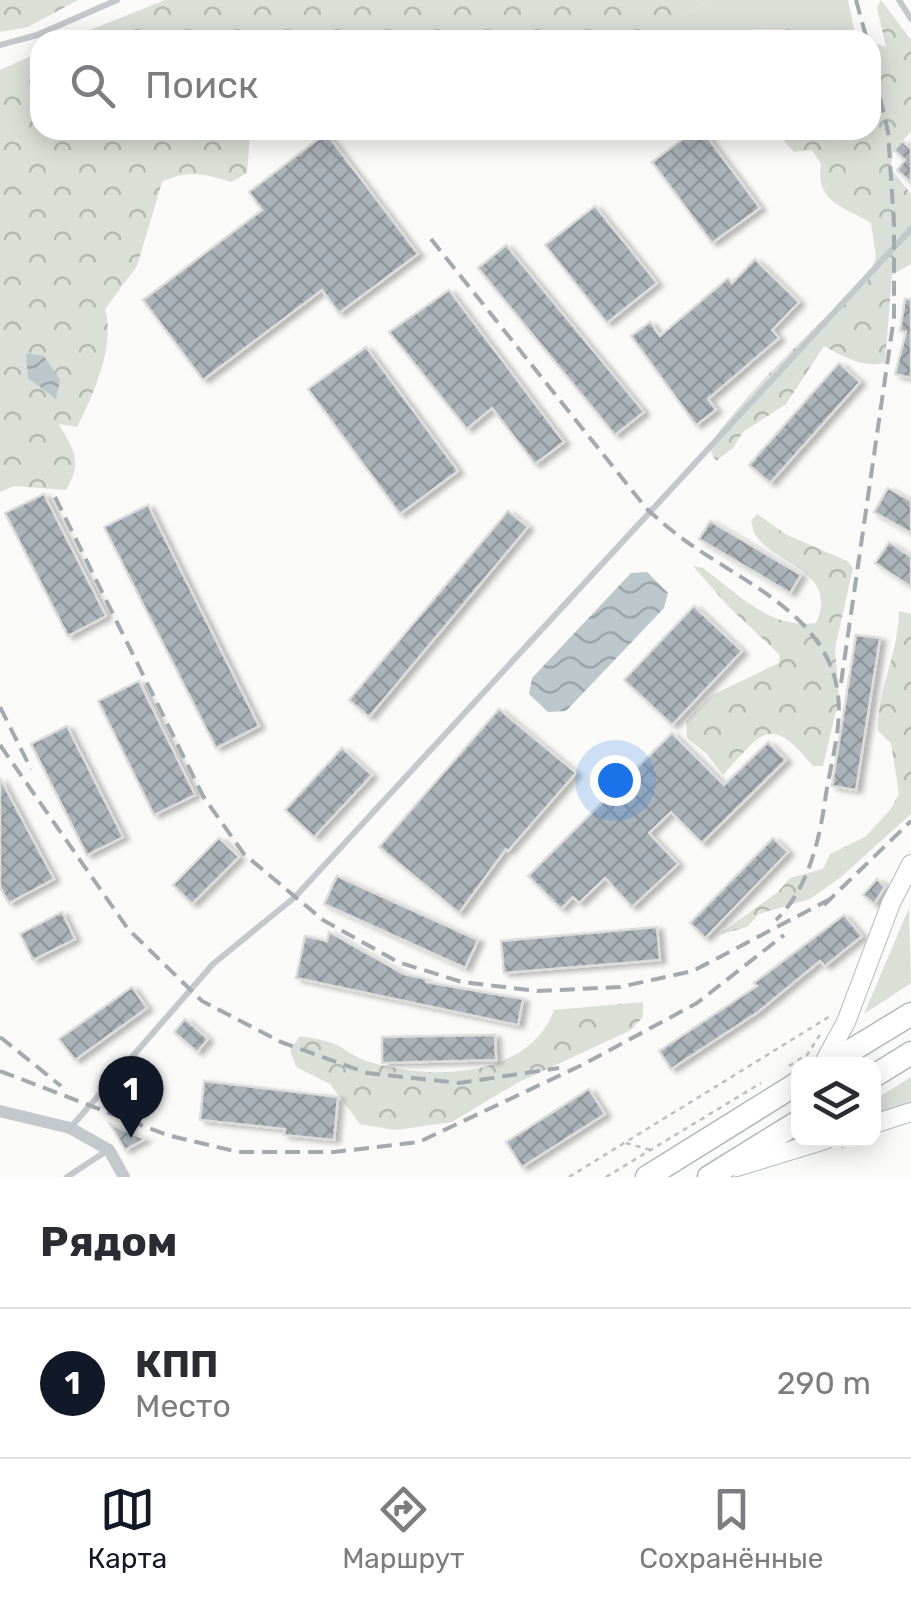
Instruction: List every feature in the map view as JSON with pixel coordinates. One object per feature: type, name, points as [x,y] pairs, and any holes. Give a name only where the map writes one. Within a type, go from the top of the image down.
[{"type":"highway","points":[[838,1057],[911,1014]]},
{"type":"highway","points":[[881,1072],[911,1053]]},
{"type":"highway","points":[[647,1177],[791,1088]]},
{"type":"highway","points":[[711,1176],[791,1126]]},
{"type":"street","points":[[829,1057],[846,1022],[878,922],[911,864]]},
{"type":"street","points":[[0,1111],[70,1128],[109,1150],[124,1177]]},
{"type":"street","points":[[881,1122],[911,1112]]},
{"type":"street","points":[[711,1176],[802,1147]]},
{"type":"lane","points":[[50,30],[117,0]]},
{"type":"lane","points":[[899,0],[911,19]]},
{"type":"lane","points":[[0,46],[30,38]]},
{"type":"lane","points":[[70,1128],[213,964],[295,897],[911,228]]},
{"type":"lane","points":[[67,1177],[109,1150]]},
{"type":"path","points":[[569,1177],[832,1015],[807,1055],[776,1074]]},
{"type":"path","points":[[606,1177],[760,1084]]},
{"type":"path","points":[[624,1143],[651,1150]]},
{"type":"green space","points":[[0,0],[78,0],[28,27],[0,32]]},
{"type":"green space","points":[[165,0],[712,0],[653,25],[692,30],[90,30]]},
{"type":"green space","points":[[712,0],[848,0],[854,30],[677,30],[651,25]]},
{"type":"green space","points":[[881,0],[911,40],[911,132],[894,150],[890,168],[911,194],[911,264],[892,275],[885,363],[861,363],[824,346],[786,404],[743,432],[733,448],[716,461],[708,446],[726,422],[870,274],[876,257],[871,223],[827,195],[820,177],[821,164],[812,150],[794,152],[783,140],[881,140],[881,45],[886,47],[877,8]]},
{"type":"green space","points":[[30,56],[30,140],[250,140],[247,173],[231,182],[196,174],[162,182],[137,266],[105,309],[108,338],[90,400],[77,427],[59,424],[75,463],[66,490],[14,486],[0,492],[0,70]]},
{"type":"green space","points":[[757,514],[785,534],[847,561],[853,568],[835,648],[839,698],[823,766],[813,766],[786,739],[766,734],[723,775],[707,754],[687,738],[686,721],[712,695],[779,663],[780,655],[693,566],[703,568],[755,607],[784,621],[816,623],[821,606],[820,592],[813,581],[756,536],[751,521]]},
{"type":"green space","points":[[899,611],[911,614],[911,814],[841,877],[810,899],[759,914],[747,927],[718,935],[778,892],[790,878],[823,869],[830,854],[865,837],[891,809],[899,794],[891,743],[878,731]]},
{"type":"green space","points":[[909,908],[911,983],[864,1014]]},
{"type":"green space","points":[[643,1002],[643,1017],[631,1030],[515,1084],[452,1122],[395,1130],[360,1124],[330,1084],[296,1067],[290,1050],[300,1036],[333,1043],[361,1059],[388,1067],[415,1071],[472,1070],[522,1051],[541,1033],[554,1010]]},
{"type":"green space","points":[[911,1077],[911,1106],[881,1115],[881,1096]]},
{"type":"water","points":[[26,353],[44,356],[60,380],[56,399],[28,378]]},
{"type":"water","points":[[647,572],[668,593],[664,608],[566,711],[548,712],[529,694],[532,678],[631,573]]},
{"type":"building","points":[[317,140],[331,140],[418,254],[339,313],[322,290],[203,380],[143,300],[262,210],[249,192]]},
{"type":"building","points":[[682,140],[709,140],[760,208],[712,243],[652,162]]},
{"type":"building","points":[[902,141],[911,149],[911,183],[897,170],[905,160],[894,150]]},
{"type":"building","points":[[595,206],[657,283],[607,323],[545,245]]},
{"type":"building","points":[[506,245],[644,412],[615,435],[478,268]]},
{"type":"building","points":[[755,259],[799,302],[772,330],[779,338],[708,399],[716,410],[696,425],[631,336],[650,322],[660,336],[728,278],[732,283]]},
{"type":"building","points":[[449,290],[564,442],[535,464],[492,408],[467,429],[389,332]]},
{"type":"building","points":[[905,299],[911,299],[911,378],[895,374],[906,332],[900,331]]},
{"type":"building","points":[[366,347],[458,471],[400,514],[308,389]]},
{"type":"building","points":[[839,363],[860,382],[770,483],[749,465]]},
{"type":"building","points":[[888,488],[911,501],[911,533],[874,512]]},
{"type":"building","points":[[44,494],[106,616],[68,636],[5,513]]},
{"type":"building","points":[[148,505],[259,726],[216,748],[104,527]]},
{"type":"building","points":[[508,511],[528,527],[369,717],[349,700]]},
{"type":"building","points":[[710,521],[801,575],[790,593],[699,539]]},
{"type":"building","points":[[889,542],[911,557],[911,587],[875,563]]},
{"type":"building","points":[[694,606],[742,651],[672,725],[624,680]]},
{"type":"building","points":[[856,635],[880,638],[856,790],[832,786]]},
{"type":"building","points":[[139,681],[195,795],[154,815],[98,701]]},
{"type":"building","points":[[499,709],[576,773],[506,849],[459,913],[379,847]]},
{"type":"building","points":[[67,726],[123,837],[87,855],[31,744]]},
{"type":"building","points":[[672,733],[724,785],[768,742],[786,760],[702,843],[671,812],[649,833],[678,864],[632,907],[605,878],[579,903],[573,897],[561,909],[528,876]]},
{"type":"building","points":[[342,748],[372,775],[314,837],[285,810]]},
{"type":"building","points":[[0,778],[54,879],[9,903],[0,887]]},
{"type":"building","points":[[219,838],[239,857],[192,904],[173,885]]},
{"type":"building","points":[[773,838],[788,852],[705,938],[690,923]]},
{"type":"building","points":[[337,876],[478,940],[465,968],[324,904]]},
{"type":"building","points":[[877,879],[885,887],[874,904],[863,895]]},
{"type":"building","points":[[62,912],[75,939],[33,960],[20,934]]},
{"type":"building","points":[[844,915],[862,936],[825,966],[820,961],[758,1012],[671,1069],[659,1051],[757,986],[754,983]]},
{"type":"building","points":[[657,927],[660,960],[504,973],[501,941]]},
{"type":"building","points":[[329,932],[426,982],[523,999],[518,1025],[296,978],[305,936],[327,941]]},
{"type":"building","points":[[132,987],[147,1008],[75,1060],[59,1039]]},
{"type":"building","points":[[185,1019],[208,1039],[197,1052],[174,1032]]},
{"type":"building","points":[[495,1035],[496,1060],[382,1063],[382,1037]]},
{"type":"building","points":[[204,1081],[338,1097],[334,1140],[284,1135],[285,1129],[200,1120]]},
{"type":"building","points":[[589,1089],[605,1114],[522,1167],[506,1142]]},
{"type":"building","points":[[110,1124],[145,1139],[125,1150]]},
{"type":"railway","points":[[856,0],[864,30]]},
{"type":"railway","points":[[841,683],[894,317],[894,224],[888,132],[881,102]]},
{"type":"railway","points":[[431,239],[646,508],[687,542],[780,604],[819,644],[831,667],[839,719],[820,828],[805,878],[776,920]]},
{"type":"railway","points":[[55,497],[203,796],[244,854],[323,920],[398,962],[462,982],[537,991],[620,987],[693,971],[834,897]]},
{"type":"railway","points":[[0,707],[31,769]]},
{"type":"railway","points":[[0,745],[128,929],[202,1001],[281,1042],[367,1073],[459,1083],[559,1068]]},
{"type":"railway","points":[[824,905],[911,821]]},
{"type":"railway","points":[[0,1071],[167,1135],[238,1152],[334,1152],[419,1142],[584,1064],[697,1003],[784,935]]},
{"type":"railway","points":[[0,1037],[61,1086]]},
{"type":"place","name":"КПП","points":[[131,1138]]}]
